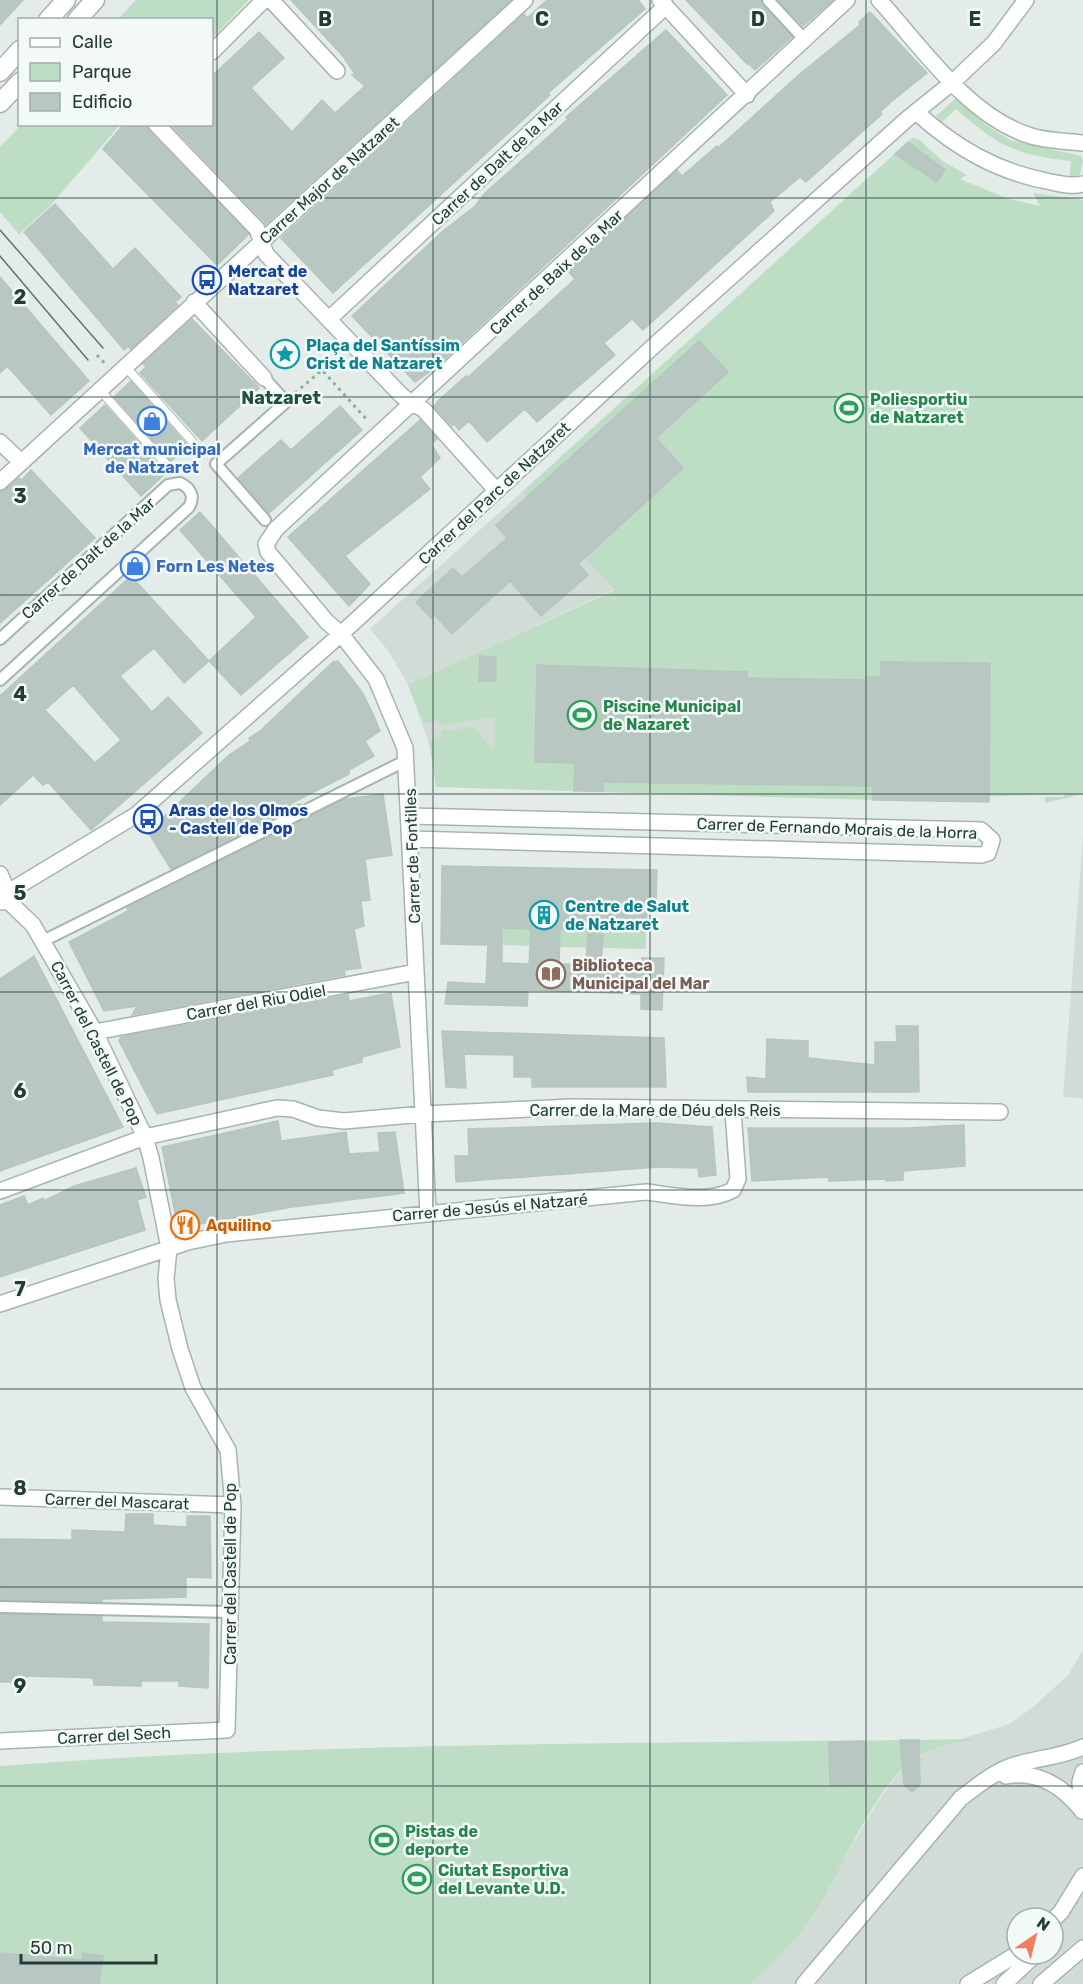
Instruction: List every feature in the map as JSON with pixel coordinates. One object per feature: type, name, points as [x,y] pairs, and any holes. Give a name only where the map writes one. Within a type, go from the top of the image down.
[{"type":"street","points":[[50,18],[66,0]]},
{"type":"street","points":[[79,18],[95,0]]},
{"type":"street","points":[[213,51],[264,0]]},
{"type":"street","points":[[271,0],[337,71]]},
{"type":"street","name":"Carrer Major de Natzaret","points":[[0,482],[99,389],[117,368],[194,303],[525,0]]},
{"type":"street","points":[[768,0],[805,40]]},
{"type":"street","name":"Carrer de Baix de la Mar","points":[[266,544],[276,529],[847,0]]},
{"type":"street","points":[[879,0],[973,103],[1011,129],[1031,136],[1083,143]]},
{"type":"street","name":"Carrer del Parc de Natzaret","points":[[3,899],[136,815],[341,634],[496,489],[916,112],[953,82],[994,43],[1014,20],[1026,0]]},
{"type":"street","points":[[663,3],[747,95]]},
{"type":"street","name":"Carrer de Dalt de la Mar","points":[[329,319],[663,3]]},
{"type":"street","points":[[0,72],[18,52]]},
{"type":"street","points":[[0,103],[18,84]]},
{"type":"street","points":[[916,112],[963,149],[1004,170],[1064,185],[1083,184]]},
{"type":"street","points":[[158,126],[257,229],[266,254],[413,404],[424,410],[496,489]]},
{"type":"street","points":[[194,303],[286,402],[216,464],[265,520]]},
{"type":"street","points":[[0,442],[21,462]]},
{"type":"street","name":"Carrer de Dalt de la Mar","points":[[0,639],[168,485],[180,483],[190,489],[193,498],[189,507],[0,680]]},
{"type":"street","name":"Carrer de Fontilles","points":[[266,544],[268,552],[327,622],[341,634],[376,679],[405,748],[429,1213]]},
{"type":"street","points":[[43,940],[407,760]]},
{"type":"street","name":"Carrer de Fernando Morais de la Horra","points":[[410,816],[981,830],[992,840],[988,854],[981,855],[411,839]]},
{"type":"street","points":[[0,874],[3,899]]},
{"type":"street","name":"Carrer del Castell de Pop","points":[[3,899],[33,925],[95,1032],[145,1137],[157,1180],[169,1248],[166,1279],[180,1349],[193,1388],[228,1450],[233,1505],[227,1730]]},
{"type":"street","name":"Carrer del Riu Odiel","points":[[95,1032],[416,972]]},
{"type":"street","name":"Carrer de la Mare de Déu dels Reis","points":[[145,1137],[277,1108],[331,1120],[571,1107],[701,1108],[733,1111],[1000,1112]]},
{"type":"street","name":"Carrer de Jesús el Natzaré","points":[[0,1304],[169,1248],[226,1234],[646,1192],[692,1198],[728,1192],[736,1185],[738,1179],[733,1111]]},
{"type":"street","points":[[0,1191],[145,1137]]},
{"type":"street","name":"Carrer del Mascarat","points":[[0,1497],[233,1505]]},
{"type":"street","points":[[0,1607],[231,1612]]},
{"type":"street","name":"Carrer del Sech","points":[[0,1741],[227,1730]]},
{"type":"street","points":[[804,1984],[961,1798],[983,1781],[1010,1767],[1063,1755],[1083,1747]]},
{"type":"street","points":[[1082,1812],[1080,1782],[1083,1772]]},
{"type":"street","points":[[983,1781],[1022,1773],[1046,1780],[1067,1792],[1082,1812]]},
{"type":"street","points":[[1064,1906],[1083,1876]]},
{"type":"street","points":[[1041,1984],[1083,1949]]},
{"type":"street","points":[[1056,1984],[1083,1949]]},
{"type":"street","points":[[968,1984],[1005,1961]]},
{"type":"street","points":[[1004,1984],[1023,1966]]},
{"type":"lane","points":[[117,368],[192,441]]},
{"type":"lane","points":[[99,389],[167,465]]},
{"type":"path","points":[[97,355],[117,368]]},
{"type":"path","points":[[286,402],[322,370],[371,425]]},
{"type":"shaded area","points":[[522,492],[615,589],[497,644],[494,747],[430,746],[408,685],[389,652],[370,629]]},
{"type":"shaded area","points":[[1083,836],[1083,1102],[1082,1098],[1063,1097]]},
{"type":"shaded area","points":[[1083,1650],[1083,1984],[749,1984],[805,1926],[877,1803],[896,1776],[912,1761],[933,1748],[1009,1724],[1032,1708],[1069,1674]]},
{"type":"green space","points":[[136,0],[249,0],[213,37],[213,18],[119,18]]},
{"type":"green space","points":[[956,98],[986,125],[1010,140],[1081,156],[1083,161],[1079,179],[1069,180],[1071,161],[1036,156],[1009,147],[984,132],[956,109],[942,122],[936,116]]},
{"type":"green space","points":[[20,126],[119,126],[49,207],[19,234],[0,212],[0,147]]},
{"type":"green space","name":"Poliesportiu de Natzaret","points":[[912,138],[918,139],[944,162],[967,175],[960,179],[1009,199],[1040,206],[1033,193],[1083,200],[1083,794],[1045,803],[1045,797],[1064,797],[1064,794],[873,800],[436,787],[429,741],[442,737],[441,731],[474,727],[490,747],[494,747],[495,717],[440,725],[438,720],[424,724],[408,685],[615,590],[522,492]],"holes":[[[480,656],[496,657],[495,681],[479,680]]]},
{"type":"green space","points":[[502,928],[536,929],[536,946],[502,945]]},
{"type":"green space","points":[[560,930],[646,932],[646,949],[560,947]]},
{"type":"green space","name":"Ciutat Esportiva del Levante U.D.","points":[[983,1739],[938,1747],[914,1759],[900,1771],[875,1804],[809,1921],[781,1955],[749,1984],[0,1984],[0,1766],[245,1752],[368,1748]]},
{"type":"building","points":[[0,0],[23,0],[0,25]]},
{"type":"building","points":[[291,0],[511,0],[266,224],[172,126],[213,126],[213,75],[259,32],[284,58],[251,88],[292,132],[322,100],[335,113],[365,86],[352,75],[355,74],[342,55]]},
{"type":"building","points":[[547,0],[638,0],[645,9],[548,93],[550,95],[333,293],[281,238],[524,14],[527,18]]},
{"type":"building","points":[[686,0],[761,0],[792,37],[755,70]]},
{"type":"building","points":[[778,0],[833,0],[803,26]]},
{"type":"building","points":[[870,12],[927,73],[892,101],[880,112],[882,114],[806,182],[800,177],[770,202],[774,211],[643,330],[632,319],[604,343],[615,355],[537,422],[525,409],[487,442],[469,421],[459,430],[434,407],[575,279],[568,271],[677,170],[682,176],[717,146],[718,148],[801,73],[860,25],[859,22]]},
{"type":"building","points":[[666,30],[727,95],[435,368],[415,382],[352,316],[443,231],[475,206],[485,193],[568,119],[566,117]]},
{"type":"building","points":[[122,126],[147,126],[149,131],[249,234],[217,265],[103,149]]},
{"type":"building","points":[[908,142],[945,170],[937,182],[895,154]]},
{"type":"building","points":[[55,204],[113,269],[135,248],[181,297],[175,302],[178,305],[131,349],[128,346],[124,350],[24,232]]},
{"type":"building","points":[[0,277],[89,381],[51,415],[7,366],[0,373]]},
{"type":"building","points":[[192,319],[259,388],[202,441],[140,373],[146,367],[143,364]]},
{"type":"building","points":[[699,341],[728,372],[656,438],[683,468],[578,564],[588,575],[541,616],[510,581],[452,634],[435,615],[431,618],[416,602],[453,568],[462,577],[507,538],[496,525]]},
{"type":"building","name":"Mercat municipal de Natzaret","points":[[131,381],[188,446],[171,461],[114,397]]},
{"type":"building","points":[[105,405],[166,473],[141,496],[80,428]]},
{"type":"building","points":[[340,406],[362,430],[269,513],[238,478],[281,440],[291,450]]},
{"type":"building","points":[[420,420],[437,439],[431,444],[440,458],[420,477],[430,489],[345,556],[370,584],[349,606],[288,537]]},
{"type":"building","points":[[31,470],[95,538],[0,623],[0,492],[19,478],[22,480]]},
{"type":"building","points":[[200,512],[308,637],[241,695],[209,661],[256,617],[180,530]]},
{"type":"building","points":[[131,576],[209,661],[184,683],[154,648],[120,676],[152,712],[168,697],[202,733],[91,830],[48,782],[43,785],[33,775],[0,805],[0,696]],"holes":[[[73,685],[121,740],[95,763],[45,710]]]},
{"type":"building","points":[[480,656],[496,657],[496,681],[479,681]]},
{"type":"building","points":[[338,661],[362,692],[380,731],[365,741],[374,756],[349,770],[349,774],[286,806],[301,804],[171,869],[148,832],[229,755],[250,741],[249,738],[260,731],[333,662]]},
{"type":"building","points":[[881,662],[990,663],[989,802],[873,800],[873,786],[603,782],[603,791],[574,791],[575,763],[535,762],[537,665],[747,672],[747,678],[866,680],[866,677],[881,677]]},
{"type":"building","points":[[383,794],[392,855],[365,859],[370,900],[361,901],[364,926],[354,929],[361,968],[344,970],[345,975],[132,1015],[137,1006],[104,1011],[69,942],[128,911],[127,908],[345,799]]},
{"type":"building","name":"Centre de Salut de Natzaret","points":[[442,866],[657,870],[656,901],[647,901],[646,932],[603,931],[601,965],[642,966],[642,958],[664,958],[662,1010],[641,1009],[641,994],[528,990],[527,1006],[445,1004],[448,982],[486,984],[488,945],[441,944]],"holes":[[[502,928],[531,929],[529,964],[502,963]],[[560,930],[588,930],[586,964],[559,964]]]},
{"type":"building","points":[[34,956],[123,1127],[0,1171],[0,979]]},
{"type":"building","points":[[391,993],[400,1047],[362,1057],[362,1062],[332,1070],[333,1075],[157,1114],[119,1041],[121,1037],[348,995],[349,1001]]},
{"type":"building","points":[[896,1026],[918,1026],[919,1092],[748,1092],[747,1077],[766,1079],[767,1039],[808,1041],[808,1058],[875,1065],[875,1042],[897,1042]]},
{"type":"building","points":[[442,1031],[664,1038],[666,1087],[532,1087],[532,1077],[514,1077],[514,1055],[464,1054],[466,1088],[446,1087]]},
{"type":"building","points":[[278,1121],[281,1141],[346,1132],[349,1154],[380,1152],[378,1133],[395,1132],[404,1193],[292,1207],[178,1228],[162,1147]]},
{"type":"building","points":[[656,1123],[712,1127],[716,1175],[699,1177],[698,1168],[658,1167],[456,1182],[455,1156],[469,1156],[468,1129]]},
{"type":"building","points":[[964,1125],[965,1166],[903,1171],[903,1180],[829,1181],[829,1177],[752,1181],[748,1128],[908,1128]]},
{"type":"building","points":[[136,1168],[146,1197],[137,1200],[145,1230],[0,1277],[0,1205],[24,1196],[28,1205],[43,1198],[44,1201],[74,1186]]},
{"type":"building","points":[[126,1514],[153,1514],[153,1525],[187,1527],[187,1516],[210,1516],[211,1578],[186,1577],[186,1597],[102,1599],[102,1602],[0,1600],[0,1539],[72,1540],[72,1530],[125,1532]]},
{"type":"building","points":[[0,1614],[102,1617],[102,1622],[209,1624],[208,1688],[179,1686],[179,1681],[141,1681],[141,1686],[94,1685],[93,1678],[66,1677],[26,1676],[26,1682],[0,1682]]},
{"type":"building","points":[[900,1740],[919,1740],[920,1785],[912,1792],[904,1785]]},
{"type":"building","points":[[864,1741],[866,1785],[830,1786],[829,1742]]},
{"type":"building","points":[[0,1953],[82,1960],[83,1953],[103,1956],[99,1984],[0,1984]]},
{"type":"tram line","points":[[0,230],[103,348]]},
{"type":"tram line","points":[[0,256],[88,360]]},
{"type":"place","name":"Mercat de Natzaret","points":[[207,280]]},
{"type":"place","name":"Plaça del Santíssim Crist de Natzaret","points":[[285,354]]},
{"type":"place","name":"Poliesportiu de Natzaret","points":[[849,408]]},
{"type":"place","name":"Mercat municipal de Natzaret","points":[[152,421]]},
{"type":"place","name":"Forn Les Netes","points":[[135,566]]},
{"type":"place","name":"Piscine Municipal de Nazaret","points":[[582,715]]},
{"type":"place","name":"Aras de los Olmos - Castell de Pop","points":[[148,819]]},
{"type":"place","name":"Centre de Salut de Natzaret","points":[[544,915]]},
{"type":"place","name":"Biblioteca Municipal del Mar","points":[[551,974]]},
{"type":"place","name":"Aquilino","points":[[185,1225]]},
{"type":"place","name":"Pistas de deporte","points":[[384,1840]]},
{"type":"place","name":"Ciutat Esportiva del Levante U.D.","points":[[417,1879]]},
{"type":"district","name":"Natzaret","points":[[281,398]]}]
